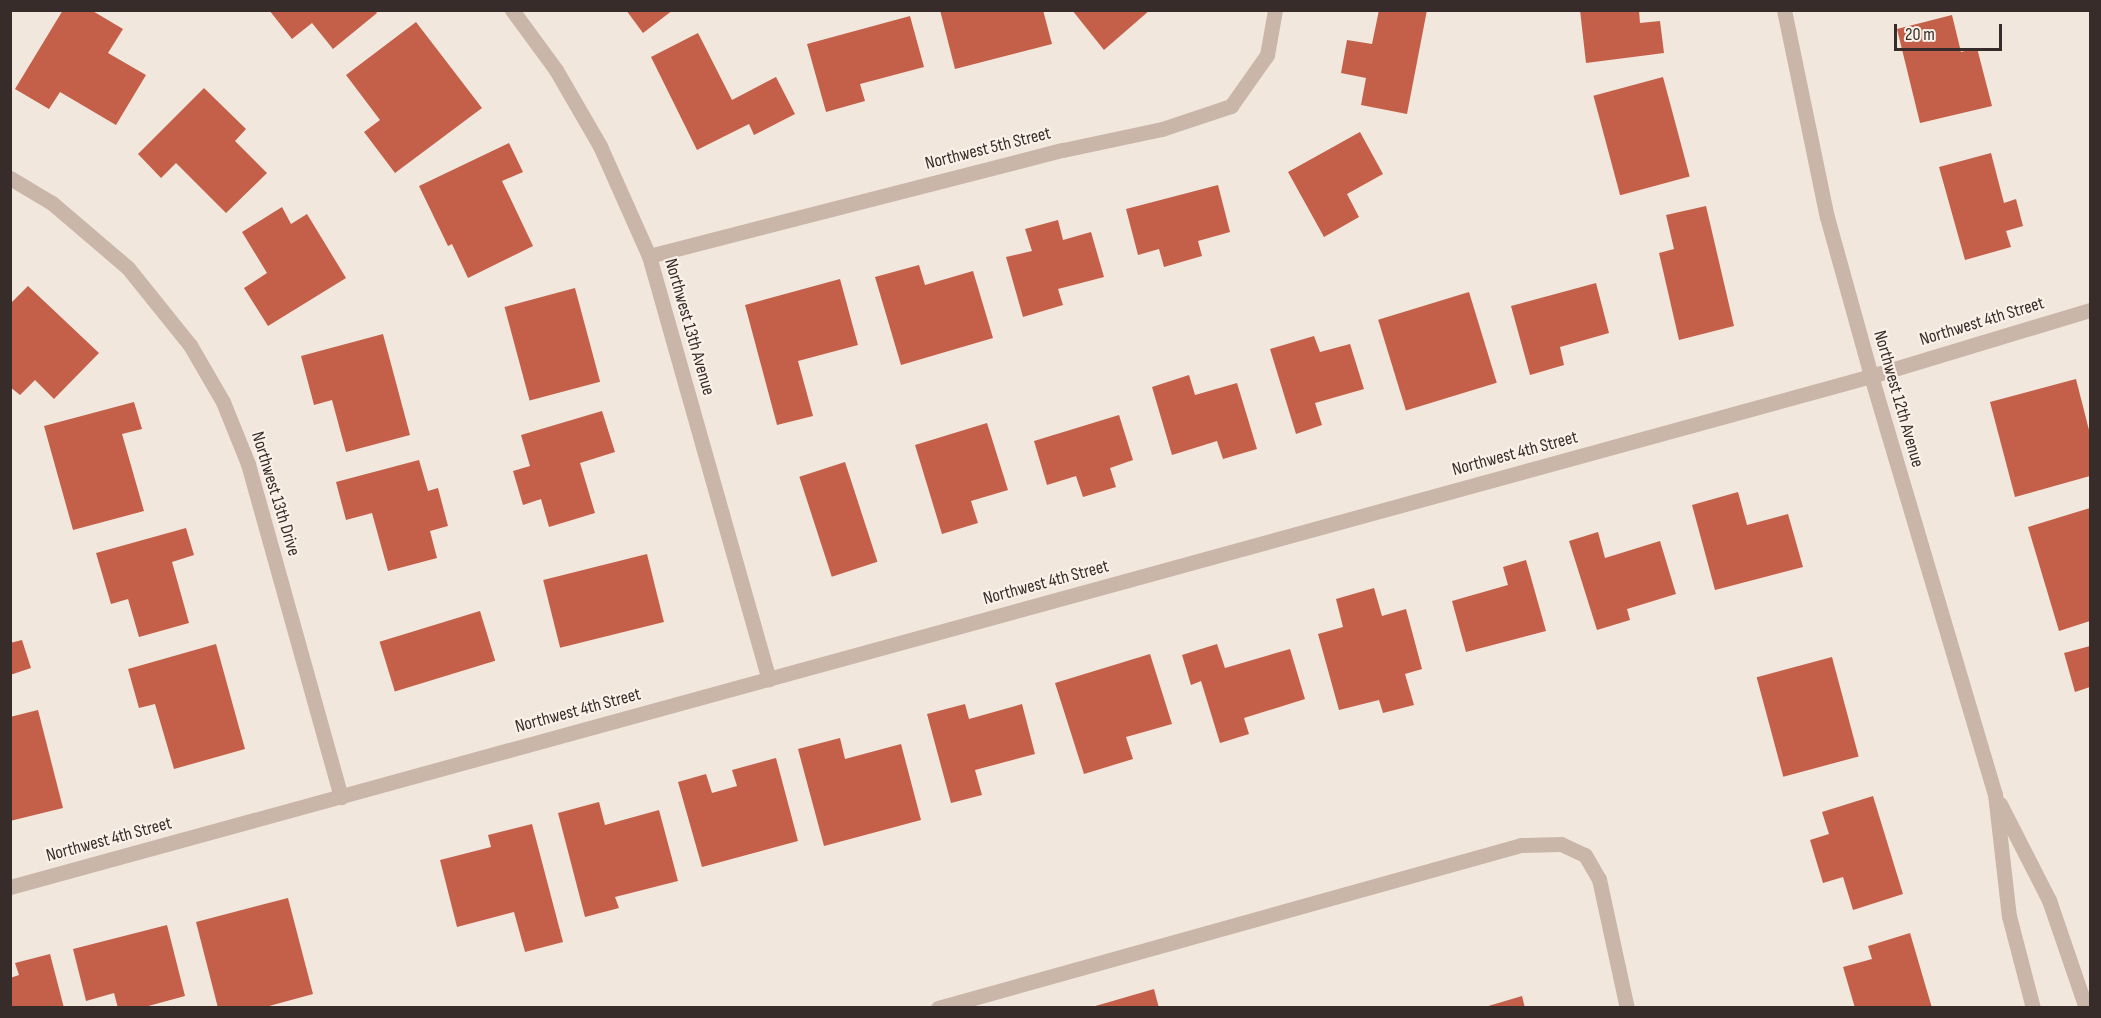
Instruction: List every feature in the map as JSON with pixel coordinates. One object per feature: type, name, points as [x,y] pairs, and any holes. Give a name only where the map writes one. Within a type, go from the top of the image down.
[{"type":"street","name":"Northwest 13th Avenue","points":[[512,10],[556,70],[600,146],[649,256],[769,679]]},
{"type":"street","name":"Northwest 5th Street","points":[[649,256],[1063,150],[1162,129],[1231,106],[1268,55],[1275,10]]},
{"type":"street","name":"Northwest 12th Avenue","points":[[1784,10],[1827,217],[1871,376],[1995,794],[2009,916],[2033,1008]]},
{"type":"street","name":"Northwest 13th Drive","points":[[10,178],[52,203],[128,268],[190,345],[223,402],[248,464],[341,797]]},
{"type":"street","name":"Northwest 4th Street","points":[[10,887],[1871,376],[2091,310]]},
{"type":"street","name":"Northwest 12th Avenue","points":[[1995,794],[2049,900],[2086,1008]]},
{"type":"street","points":[[938,1008],[1521,845],[1561,844],[1585,855],[1599,879],[1627,1008]]},
{"type":"building","points":[[63,10],[91,10],[123,29],[108,53],[146,75],[116,125],[60,92],[49,109],[15,89]]},
{"type":"building","points":[[269,10],[375,10],[377,13],[333,49],[312,23],[292,39]]},
{"type":"building","points":[[626,10],[673,10],[643,33]]},
{"type":"building","points":[[940,10],[1043,10],[1052,44],[955,69]]},
{"type":"building","points":[[1072,10],[1150,10],[1104,50]]},
{"type":"building","points":[[1379,10],[1427,10],[1407,114],[1361,105],[1366,78],[1341,73],[1347,40],[1372,44]]},
{"type":"building","points":[[1580,10],[1639,10],[1640,23],[1660,21],[1664,53],[1586,63]]},
{"type":"building","points":[[1952,15],[1961,52],[1977,48],[1992,106],[1920,123],[1897,29]]},
{"type":"building","points":[[910,16],[924,67],[860,84],[865,101],[826,112],[807,44]]},
{"type":"building","points":[[416,22],[482,108],[395,173],[364,132],[380,120],[346,75]]},
{"type":"building","points":[[698,33],[732,100],[776,77],[795,114],[754,135],[749,124],[697,150],[651,57]]},
{"type":"building","points":[[1663,77],[1690,176],[1620,195],[1593,96]]},
{"type":"building","points":[[204,88],[246,129],[235,141],[267,173],[226,213],[176,163],[161,178],[138,154]]},
{"type":"building","points":[[1360,132],[1383,174],[1347,194],[1359,217],[1324,237],[1288,172]]},
{"type":"building","points":[[509,143],[523,172],[502,181],[533,246],[468,278],[452,244],[448,246],[419,186]]},
{"type":"building","points":[[1991,153],[2004,203],[2016,199],[2023,226],[2006,231],[2011,247],[1965,260],[1939,167]]},
{"type":"building","points":[[1218,185],[1230,232],[1198,241],[1202,256],[1164,267],[1159,249],[1138,255],[1126,209]]},
{"type":"building","points":[[1706,206],[1734,326],[1679,340],[1659,253],[1674,249],[1666,215]]},
{"type":"building","points":[[282,207],[291,224],[307,214],[346,278],[268,326],[244,288],[267,273],[242,232]]},
{"type":"building","points":[[1058,220],[1063,240],[1091,232],[1104,277],[1058,289],[1063,305],[1023,317],[1006,257],[1032,251],[1025,229]]},
{"type":"building","points":[[919,265],[925,285],[973,271],[993,338],[901,365],[875,277]]},
{"type":"building","points":[[840,279],[858,345],[798,361],[813,416],[777,425],[745,305]]},
{"type":"building","points":[[1596,283],[1609,333],[1560,347],[1564,365],[1530,375],[1511,306]]},
{"type":"building","points":[[28,286],[99,353],[54,399],[35,380],[20,395],[10,387],[10,304]]},
{"type":"building","points":[[575,288],[600,382],[530,401],[504,307]]},
{"type":"building","points":[[1469,292],[1497,383],[1406,411],[1378,320]]},
{"type":"building","points":[[383,334],[410,435],[346,452],[332,400],[314,405],[301,356]]},
{"type":"building","points":[[1314,336],[1320,352],[1350,344],[1364,389],[1315,403],[1322,425],[1296,434],[1270,349]]},
{"type":"building","points":[[1189,375],[1195,395],[1237,383],[1257,449],[1223,459],[1217,441],[1172,455],[1152,387]]},
{"type":"building","points":[[2076,379],[2090,434],[2090,476],[2015,497],[1990,402]]},
{"type":"building","points":[[134,402],[142,429],[122,434],[144,511],[73,530],[44,426]]},
{"type":"building","points":[[602,411],[615,452],[580,463],[595,513],[549,527],[541,499],[523,505],[513,471],[530,466],[521,435]]},
{"type":"building","points":[[1119,415],[1133,460],[1110,468],[1116,487],[1083,497],[1076,476],[1047,485],[1034,441]]},
{"type":"building","points":[[987,423],[1008,490],[971,501],[978,523],[942,534],[915,445]]},
{"type":"building","points":[[419,460],[428,491],[438,488],[448,526],[430,531],[437,558],[388,571],[372,513],[346,520],[336,482]]},
{"type":"building","points":[[845,462],[877,562],[832,577],[799,477]]},
{"type":"building","points":[[1738,492],[1747,525],[1788,514],[1803,567],[1715,590],[1692,505]]},
{"type":"building","points":[[2090,508],[2090,621],[2059,631],[2028,527]]},
{"type":"building","points":[[186,528],[194,555],[172,562],[189,623],[139,637],[128,599],[111,604],[96,553]]},
{"type":"building","points":[[1598,532],[1605,558],[1660,541],[1676,594],[1627,609],[1630,620],[1597,630],[1569,541]]},
{"type":"building","points":[[647,554],[664,622],[560,648],[543,580]]},
{"type":"building","points":[[1526,560],[1546,631],[1466,652],[1452,601],[1508,585],[1503,567]]},
{"type":"building","points":[[1374,588],[1382,616],[1406,609],[1422,669],[1405,674],[1414,705],[1383,713],[1379,700],[1339,710],[1318,634],[1343,627],[1336,599]]},
{"type":"building","points":[[480,611],[495,661],[395,691],[380,642]]},
{"type":"building","points":[[22,640],[31,668],[10,675],[10,643]]},
{"type":"building","points":[[216,644],[245,749],[174,769],[155,704],[139,708],[128,669]]},
{"type":"building","points":[[1217,644],[1225,668],[1290,649],[1305,699],[1244,718],[1249,734],[1220,743],[1201,681],[1191,685],[1182,655]]},
{"type":"building","points":[[2090,646],[2090,687],[2075,692],[2064,653]]},
{"type":"building","points":[[1150,654],[1172,724],[1126,737],[1133,759],[1084,774],[1055,683]]},
{"type":"building","points":[[1832,657],[1859,756],[1783,777],[1757,677]]},
{"type":"building","points":[[965,704],[969,719],[1022,704],[1035,754],[975,770],[982,795],[951,803],[927,714]]},
{"type":"building","points":[[38,710],[63,808],[10,821],[10,717]]},
{"type":"building","points":[[840,738],[845,759],[901,744],[921,820],[824,846],[798,749]]},
{"type":"building","points":[[776,758],[798,841],[702,867],[678,782],[706,774],[712,793],[737,786],[732,770]]},
{"type":"building","points":[[1873,796],[1903,894],[1853,910],[1843,877],[1823,883],[1810,840],[1829,834],[1822,812]]},
{"type":"building","points":[[599,802],[605,825],[659,810],[678,881],[615,897],[619,908],[585,917],[558,813]]},
{"type":"building","points":[[532,824],[563,942],[525,952],[514,912],[457,927],[440,860],[491,847],[488,835]]},
{"type":"building","points":[[288,898],[313,994],[262,1008],[218,1008],[196,922]]},
{"type":"building","points":[[167,925],[185,996],[141,1008],[118,1008],[114,993],[86,1001],[73,949]]},
{"type":"building","points":[[1910,933],[1932,1008],[1855,1008],[1843,967],[1872,959],[1868,946]]},
{"type":"building","points":[[50,954],[64,1008],[10,1008],[10,978],[19,975],[15,963]]},
{"type":"building","points":[[1154,989],[1159,1008],[1092,1008],[1092,1007]]},
{"type":"building","points":[[1522,996],[1525,1008],[1485,1008],[1485,1007]]}]
